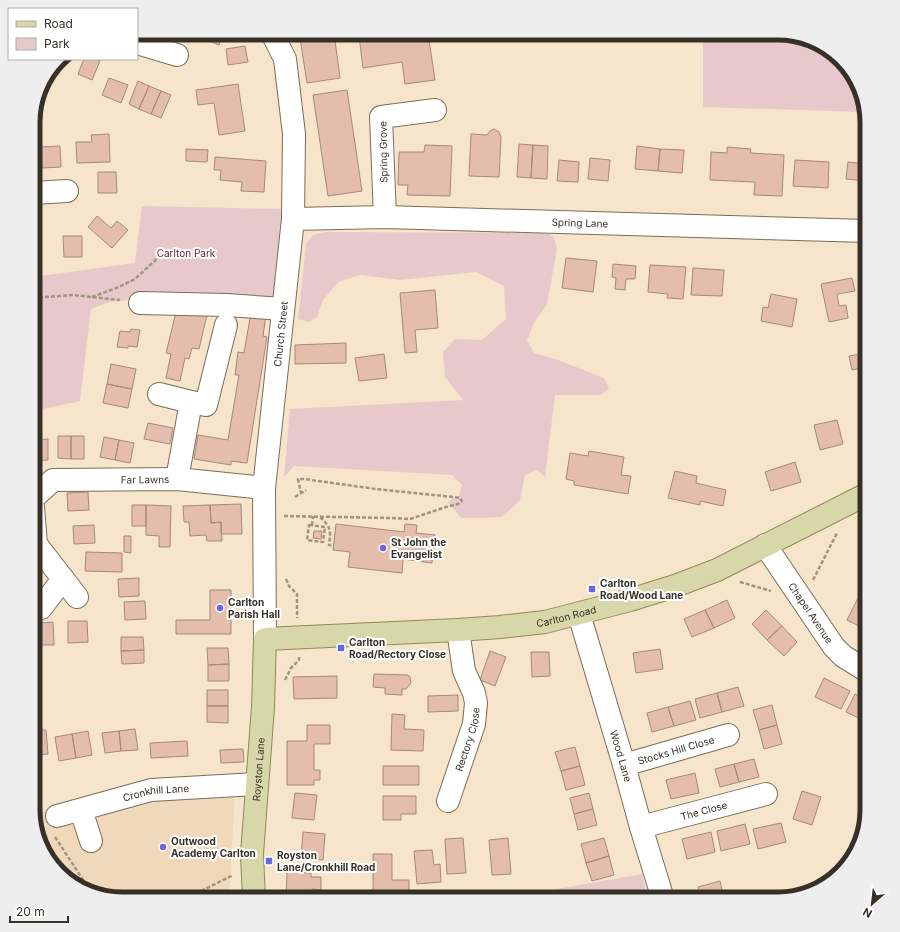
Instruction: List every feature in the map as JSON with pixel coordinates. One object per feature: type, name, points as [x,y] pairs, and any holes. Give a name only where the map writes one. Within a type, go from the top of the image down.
[{"type":"main road","name":"Carlton Road","points":[[265,639],[500,627],[545,622],[579,614],[675,586],[717,570],[860,498]]},
{"type":"main road","name":"Royston Lane","points":[[254,892],[252,854],[263,707],[265,639]]},
{"type":"street","name":"Church Street","points":[[265,639],[264,488],[293,219],[294,134],[285,59],[276,40]]},
{"type":"street","points":[[138,43],[177,55]]},
{"type":"street","name":"Spring Grove","points":[[385,217],[381,117],[435,110]]},
{"type":"street","points":[[40,193],[66,191]]},
{"type":"street","name":"Spring Lane","points":[[293,219],[385,217],[860,231]]},
{"type":"street","points":[[140,303],[283,309]]},
{"type":"street","points":[[159,394],[206,405],[226,325]]},
{"type":"street","points":[[177,479],[191,402]]},
{"type":"street","name":"Far Lawns","points":[[40,492],[53,480],[177,479],[264,488]]},
{"type":"street","name":"Chapel Avenue","points":[[765,545],[834,647],[843,656],[860,667]]},
{"type":"street","points":[[40,549],[77,597]]},
{"type":"street","points":[[41,608],[63,579]]},
{"type":"street","name":"Wood Lane","points":[[579,614],[661,892]]},
{"type":"street","name":"Rectory Close","points":[[448,801],[474,724],[476,703],[474,693],[464,671],[458,630]]},
{"type":"street","name":"Stocks Hill Close","points":[[624,765],[728,735]]},
{"type":"street","name":"Cronkhill Lane","points":[[50,822],[80,810],[151,790],[257,784]]},
{"type":"street","name":"The Close","points":[[641,827],[766,794]]},
{"type":"street","points":[[80,810],[91,841]]},
{"type":"path","points":[[92,297],[119,287],[135,279],[162,254]]},
{"type":"path","points":[[40,298],[73,296],[92,297],[140,303]]},
{"type":"path","points":[[264,518],[319,516],[410,519],[458,504],[462,501],[460,498],[454,497],[298,479],[301,493]]},
{"type":"path","points":[[295,497],[306,490]]},
{"type":"path","points":[[312,525],[325,527],[323,542],[307,540],[309,525],[312,525],[313,516]]},
{"type":"path","points":[[319,516],[328,524],[330,533],[329,546],[333,546]]},
{"type":"path","points":[[709,573],[802,600],[837,531]]},
{"type":"path","points":[[284,575],[289,586],[297,594],[297,637],[299,660],[291,668],[285,681]]},
{"type":"path","points":[[40,813],[50,822],[86,884]]},
{"type":"path","points":[[198,892],[253,866]]},
{"type":"shaded area","name":"Outwood Academy Carlton","points":[[235,792],[229,892],[117,892],[96,888],[76,878],[64,868],[48,846],[42,826],[40,806],[55,826],[72,825],[79,832],[87,850],[103,845],[99,839],[95,827],[97,818],[104,811],[148,799]]},
{"type":"green space","points":[[703,40],[783,40],[804,44],[814,48],[832,60],[840,68],[852,86],[859,112],[703,107]]},
{"type":"green space","name":"Carlton Park","points":[[142,206],[281,209],[281,240],[275,297],[137,299],[109,302],[91,309],[80,401],[40,410],[40,276],[135,263]]},
{"type":"green space","points":[[326,232],[548,233],[554,238],[557,249],[547,304],[534,323],[527,340],[534,353],[558,360],[604,378],[609,389],[600,395],[555,395],[545,477],[537,470],[525,475],[520,500],[502,517],[461,518],[448,502],[459,495],[462,485],[452,475],[294,466],[284,477],[290,409],[463,400],[445,377],[443,352],[455,339],[482,340],[506,319],[504,286],[476,272],[401,280],[360,275],[338,282],[323,300],[317,317],[309,322],[298,319],[306,244],[313,235]]},
{"type":"green space","points":[[642,874],[646,892],[540,892]]},
{"type":"building","points":[[207,40],[221,40],[219,45]]},
{"type":"building","points":[[300,40],[335,40],[340,78],[307,83]]},
{"type":"building","points":[[360,40],[429,40],[435,80],[405,84],[402,62],[363,68]]},
{"type":"building","points":[[245,46],[248,62],[228,65],[226,49]]},
{"type":"building","points":[[84,60],[100,61],[92,80],[78,74]]},
{"type":"building","points":[[109,78],[128,85],[121,103],[102,95]]},
{"type":"building","points":[[138,81],[149,86],[139,109],[129,104]]},
{"type":"building","points":[[238,84],[245,131],[219,135],[214,103],[198,105],[196,90]]},
{"type":"building","points":[[149,86],[161,91],[151,114],[139,109]]},
{"type":"building","points":[[347,90],[362,191],[328,196],[313,95]]},
{"type":"building","points":[[161,91],[171,95],[161,118],[151,114]]},
{"type":"building","points":[[494,129],[499,132],[501,137],[499,177],[469,176],[471,134],[487,135]]},
{"type":"building","points":[[109,134],[110,162],[77,163],[76,142],[92,142],[91,135]]},
{"type":"building","points":[[519,144],[533,145],[531,178],[517,177]]},
{"type":"building","points":[[425,145],[452,146],[450,196],[407,195],[408,185],[398,185],[399,152],[424,152]]},
{"type":"building","points":[[533,145],[548,146],[547,179],[531,178]]},
{"type":"building","points":[[60,146],[61,167],[42,168],[41,147]]},
{"type":"building","points":[[637,146],[660,149],[658,171],[635,169]]},
{"type":"building","points":[[727,147],[751,149],[750,153],[784,155],[782,196],[754,195],[755,182],[710,180],[711,152],[727,153]]},
{"type":"building","points":[[186,149],[208,150],[207,162],[186,161]]},
{"type":"building","points":[[660,149],[684,150],[682,173],[658,171]]},
{"type":"building","points":[[215,157],[266,161],[264,192],[241,191],[242,182],[220,180],[221,170],[214,170]]},
{"type":"building","points":[[590,158],[610,160],[608,181],[588,179]]},
{"type":"building","points":[[559,160],[579,162],[578,182],[557,181]]},
{"type":"building","points":[[795,160],[829,162],[828,188],[793,186]]},
{"type":"building","points":[[848,162],[860,163],[860,180],[846,179]]},
{"type":"building","points":[[98,172],[116,172],[117,193],[98,193]]},
{"type":"building","points":[[97,216],[111,228],[117,221],[128,230],[112,248],[88,227]]},
{"type":"building","points":[[40,227],[41,227],[40,253]]},
{"type":"building","points":[[63,236],[82,236],[82,257],[64,257]]},
{"type":"building","points":[[566,258],[597,261],[593,292],[562,288]]},
{"type":"building","points":[[613,264],[636,266],[635,279],[626,279],[625,290],[615,289],[616,278],[612,277]]},
{"type":"building","points":[[650,265],[686,267],[683,299],[667,298],[668,294],[648,292]]},
{"type":"building","points":[[693,268],[724,270],[722,296],[691,295]]},
{"type":"building","points":[[852,278],[855,291],[837,294],[839,306],[846,305],[848,318],[829,322],[821,284]]},
{"type":"building","points":[[435,290],[438,328],[415,330],[417,352],[405,353],[400,293]]},
{"type":"building","points":[[771,294],[797,299],[792,327],[761,321],[763,307],[768,308]]},
{"type":"building","points":[[177,308],[207,315],[199,349],[192,348],[189,359],[185,358],[180,381],[166,378],[171,354],[166,353]]},
{"type":"building","points":[[251,312],[266,315],[263,336],[267,337],[247,463],[231,461],[231,465],[194,459],[198,435],[228,440],[239,375],[235,375],[238,352],[244,353]]},
{"type":"building","points":[[131,329],[140,330],[137,347],[117,347],[120,331],[130,332]]},
{"type":"building","points":[[346,343],[346,363],[295,364],[295,345]]},
{"type":"building","points":[[384,354],[387,378],[359,381],[355,358]]},
{"type":"building","points":[[860,354],[860,368],[852,370],[849,356]]},
{"type":"building","points":[[111,364],[136,369],[132,389],[107,384]]},
{"type":"building","points":[[107,384],[132,389],[128,408],[103,403]]},
{"type":"building","points":[[837,420],[843,444],[820,450],[814,425]]},
{"type":"building","points":[[148,423],[173,428],[170,444],[144,439]]},
{"type":"building","points":[[58,436],[71,436],[71,459],[58,458]]},
{"type":"building","points":[[71,436],[84,436],[84,459],[71,459]]},
{"type":"building","points":[[104,437],[119,440],[115,460],[100,457]]},
{"type":"building","points":[[48,439],[48,460],[40,461],[40,440]]},
{"type":"building","points":[[119,440],[134,443],[130,463],[115,460]]},
{"type":"building","points":[[589,451],[624,457],[621,475],[631,476],[628,494],[574,485],[574,481],[566,479],[570,453],[588,456]]},
{"type":"building","points":[[795,462],[801,482],[771,491],[765,472]]},
{"type":"building","points":[[675,471],[697,476],[696,483],[726,490],[723,506],[700,501],[700,505],[668,498]]},
{"type":"building","points":[[88,492],[89,510],[68,511],[67,493]]},
{"type":"building","points":[[241,504],[242,534],[221,534],[221,522],[211,523],[210,505]]},
{"type":"building","points":[[132,505],[146,505],[146,526],[132,526]]},
{"type":"building","points":[[146,505],[171,506],[170,547],[159,547],[159,536],[146,535]]},
{"type":"building","points":[[210,505],[211,523],[221,522],[222,541],[207,541],[206,535],[190,536],[189,522],[184,522],[183,506]]},
{"type":"building","name":"St John the Evangelist","points":[[336,524],[404,532],[405,524],[417,525],[416,533],[435,535],[432,563],[403,559],[402,573],[348,567],[350,552],[333,550]]},
{"type":"building","points":[[94,525],[95,543],[74,544],[73,526]]},
{"type":"building","points":[[314,531],[322,531],[321,539],[313,538]]},
{"type":"building","points":[[124,536],[131,536],[131,553],[124,552]]},
{"type":"building","points":[[86,552],[122,553],[122,572],[85,571]]},
{"type":"building","points":[[139,578],[139,596],[119,597],[118,579]]},
{"type":"building","name":"Carlton Parish Hall","points":[[210,590],[231,590],[231,634],[176,634],[176,620],[210,620]]},
{"type":"building","points":[[860,594],[860,626],[847,620]]},
{"type":"building","points":[[727,600],[735,618],[714,628],[705,610]]},
{"type":"building","points":[[145,601],[146,619],[125,620],[124,602]]},
{"type":"building","points":[[705,610],[714,628],[692,637],[684,619]]},
{"type":"building","points":[[766,610],[782,626],[767,640],[752,624]]},
{"type":"building","points":[[68,621],[87,621],[88,642],[68,643]]},
{"type":"building","points":[[53,622],[54,645],[41,645],[40,623]]},
{"type":"building","points":[[40,623],[41,645],[40,645]]},
{"type":"building","points":[[782,626],[797,642],[784,656],[767,640]]},
{"type":"building","points":[[121,637],[143,637],[144,650],[121,651]]},
{"type":"building","points":[[207,648],[228,648],[229,664],[208,665]]},
{"type":"building","points":[[660,649],[663,669],[636,673],[633,653]]},
{"type":"building","points":[[144,650],[144,663],[122,664],[121,651]]},
{"type":"building","points":[[490,651],[506,657],[495,686],[480,680]]},
{"type":"building","points":[[531,652],[549,652],[550,676],[532,677]]},
{"type":"building","points":[[229,664],[229,681],[208,681],[208,665]]},
{"type":"building","points":[[374,674],[408,675],[411,683],[406,689],[402,689],[402,695],[385,694],[385,688],[373,687]]},
{"type":"building","points":[[337,676],[337,698],[294,699],[293,677]]},
{"type":"building","points":[[824,678],[850,691],[841,709],[815,697]]},
{"type":"building","points":[[738,687],[744,706],[722,712],[717,693]]},
{"type":"building","points":[[207,690],[228,690],[228,706],[207,706]]},
{"type":"building","points":[[717,693],[722,712],[700,718],[695,699]]},
{"type":"building","points":[[855,694],[860,696],[860,719],[846,712]]},
{"type":"building","points":[[458,695],[458,711],[428,712],[428,696]]},
{"type":"building","points":[[690,701],[696,720],[674,726],[668,707]]},
{"type":"building","points":[[772,705],[777,725],[759,730],[753,710]]},
{"type":"building","points":[[207,706],[228,706],[228,723],[207,722]]},
{"type":"building","points":[[668,707],[674,726],[652,732],[647,713]]},
{"type":"building","points":[[392,714],[405,715],[404,729],[424,730],[423,751],[391,750]]},
{"type":"building","points":[[307,725],[330,725],[330,744],[314,744],[314,770],[320,770],[320,780],[314,780],[314,785],[287,785],[287,741],[307,741]]},
{"type":"building","points":[[777,725],[782,744],[764,749],[759,730]]},
{"type":"building","points":[[135,729],[138,750],[121,751],[119,731]]},
{"type":"building","points":[[40,730],[46,730],[48,754],[40,755]]},
{"type":"building","points":[[88,731],[92,755],[76,758],[72,734]]},
{"type":"building","points":[[119,731],[121,751],[105,753],[102,733]]},
{"type":"building","points":[[72,734],[76,758],[59,761],[55,737]]},
{"type":"building","points":[[187,741],[188,756],[151,758],[150,743]]},
{"type":"building","points":[[575,747],[580,766],[561,771],[555,752]]},
{"type":"building","points":[[243,749],[244,762],[221,763],[220,750]]},
{"type":"building","points":[[754,759],[759,777],[739,782],[734,764]]},
{"type":"building","points":[[734,764],[739,782],[720,787],[715,769]]},
{"type":"building","points":[[383,766],[419,766],[419,785],[383,785]]},
{"type":"building","points":[[580,766],[585,785],[566,790],[561,771]]},
{"type":"building","points":[[695,773],[699,793],[671,799],[666,780]]},
{"type":"building","points":[[802,791],[821,797],[812,825],[793,819]]},
{"type":"building","points":[[295,793],[317,795],[314,820],[292,818]]},
{"type":"building","points":[[589,793],[593,809],[574,814],[570,798]]},
{"type":"building","points":[[383,796],[416,796],[416,814],[401,814],[401,820],[383,820]]},
{"type":"building","points":[[593,809],[597,825],[578,830],[574,814]]},
{"type":"building","points":[[781,823],[786,842],[758,849],[753,829]]},
{"type":"building","points":[[745,824],[750,844],[721,851],[717,831]]},
{"type":"building","points":[[303,832],[325,834],[323,860],[301,858]]},
{"type":"building","points":[[711,832],[715,852],[687,859],[682,839]]},
{"type":"building","points":[[463,838],[466,873],[447,874],[445,839]]},
{"type":"building","points":[[508,838],[511,874],[492,875],[489,840]]},
{"type":"building","points":[[604,838],[609,856],[586,863],[581,844]]},
{"type":"building","points":[[432,850],[434,865],[440,864],[441,882],[417,884],[414,851]]},
{"type":"building","points":[[373,854],[392,854],[392,880],[409,880],[409,892],[373,892]]},
{"type":"building","points":[[609,856],[614,875],[592,881],[586,863]]},
{"type":"building","points":[[287,872],[311,873],[311,877],[321,877],[321,890],[312,889],[312,892],[286,892]]},
{"type":"building","points":[[720,881],[722,892],[699,892],[698,887]]},
{"type":"place","name":"St John the Evangelist","points":[[383,548]]},
{"type":"place","name":"Carlton Road/Wood Lane","points":[[592,589]]},
{"type":"place","name":"Carlton Parish Hall","points":[[220,608]]},
{"type":"place","name":"Carlton Road/Rectory Close","points":[[341,648]]},
{"type":"place","name":"Outwood Academy Carlton","points":[[163,847]]},
{"type":"place","name":"Royston Lane/Cronkhill Road","points":[[269,861]]}]
